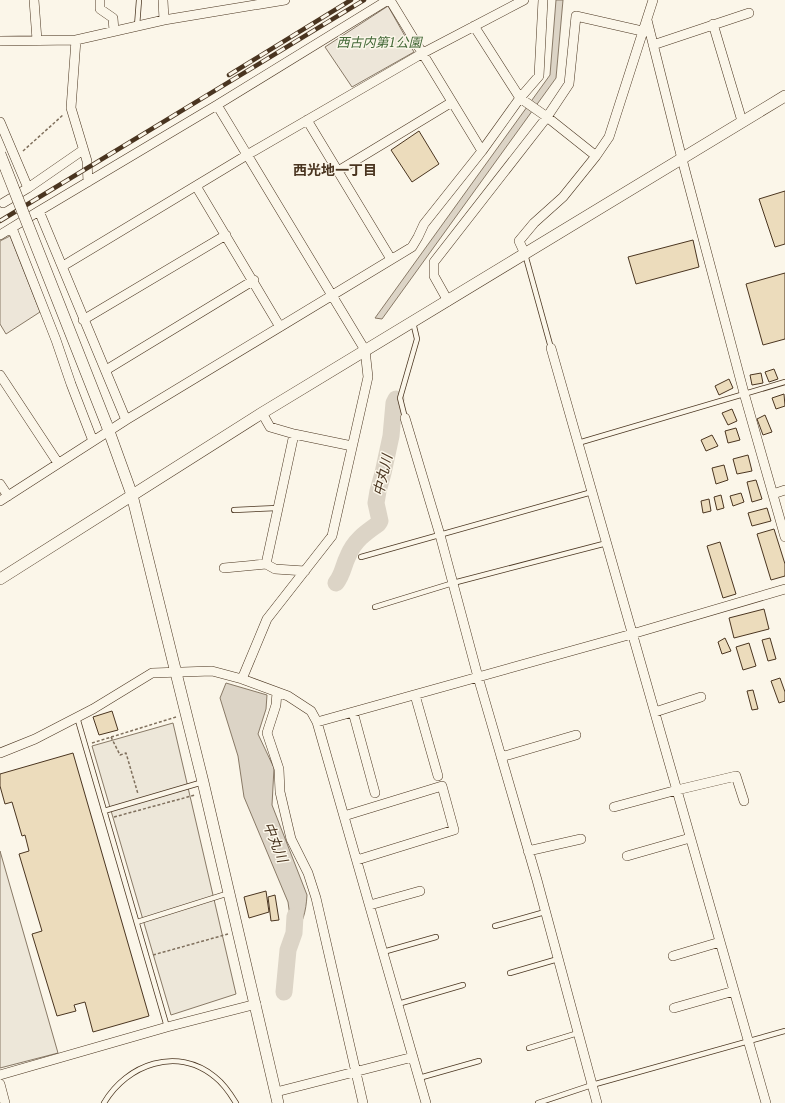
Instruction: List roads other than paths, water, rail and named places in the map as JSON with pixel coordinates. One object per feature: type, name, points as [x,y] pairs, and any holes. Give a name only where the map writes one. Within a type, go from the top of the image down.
[{"type":"street","points":[[34,0],[37,40]]},
{"type":"street","points":[[100,0],[100,9],[113,18],[114,31]]},
{"type":"street","points":[[164,0],[164,20]]},
{"type":"street","points":[[0,41],[76,40],[164,20],[285,0]]},
{"type":"street","points":[[0,235],[389,0],[482,151]]},
{"type":"street","points":[[63,266],[247,155],[422,53],[524,0]]},
{"type":"street","points":[[0,484],[4,498],[93,441],[108,427],[126,420],[412,247],[424,224],[482,151],[520,98],[539,76],[543,0]]},
{"type":"street","points":[[525,254],[519,241],[534,223],[563,197],[596,156],[609,137],[653,0]]},
{"type":"street","points":[[653,44],[749,12]]},
{"type":"street","points":[[448,301],[434,276],[434,262],[547,117],[569,84],[576,16],[642,31]]},
{"type":"street","points":[[647,20],[744,393],[785,537]]},
{"type":"street","points":[[713,24],[742,121]]},
{"type":"street","points":[[474,26],[520,98],[547,117],[596,156]]},
{"type":"street","points":[[76,40],[71,108],[87,161],[88,182]]},
{"type":"street","points":[[0,579],[262,413],[785,96]]},
{"type":"street","points":[[338,171],[452,102]]},
{"type":"street","points":[[217,105],[365,350],[368,377],[332,536],[267,619],[242,679]]},
{"type":"street","points":[[307,120],[391,259]]},
{"type":"street","points":[[0,122],[28,188]]},
{"type":"street","points":[[0,193],[2,204],[84,150]]},
{"type":"street","points":[[0,154],[108,427],[132,496],[204,787],[278,1103]]},
{"type":"street","points":[[196,186],[254,280],[280,326]]},
{"type":"street","points":[[39,211],[126,420]]},
{"type":"street","points":[[12,228],[56,340],[93,441]]},
{"type":"street","points":[[84,320],[226,235]]},
{"type":"street","points":[[106,370],[254,280]]},
{"type":"street","points":[[551,348],[766,1103]]},
{"type":"street","points":[[0,375],[58,463]]},
{"type":"street","points":[[262,413],[270,427],[294,434],[352,446]]},
{"type":"street","points":[[405,418],[440,535],[478,677],[528,851],[597,1103]]},
{"type":"street","points":[[266,564],[294,434]]},
{"type":"street","points":[[773,494],[785,490]]},
{"type":"street","points":[[224,568],[266,564],[275,569],[305,571]]},
{"type":"street","points":[[317,722],[632,634],[785,589]]},
{"type":"street","points":[[0,754],[35,739],[93,709],[152,673],[175,671],[212,671],[242,679],[288,696],[311,711],[317,722],[426,1103]]},
{"type":"street","points":[[278,692],[276,705],[267,733],[279,769],[280,792],[291,839],[308,873],[316,898],[363,1103]]},
{"type":"street","points":[[415,695],[438,776]]},
{"type":"street","points":[[655,712],[701,698]]},
{"type":"street","points":[[353,712],[375,793]]},
{"type":"street","points":[[501,757],[576,734]]},
{"type":"street","points":[[614,807],[736,776],[744,801]]},
{"type":"street","points":[[344,816],[442,786],[454,830],[357,860]]},
{"type":"street","points":[[627,856],[690,838]]},
{"type":"street","points":[[528,851],[581,839]]},
{"type":"street","points":[[370,905],[420,891]]},
{"type":"street","points":[[672,956],[720,942]]},
{"type":"street","points":[[674,1008],[734,990]]},
{"type":"street","points":[[0,1075],[167,1027],[256,1004]]},
{"type":"street","points":[[276,1092],[413,1057]]},
{"type":"street","points":[[0,1086],[5,1103]]},
{"type":"lane","points":[[138,26],[139,0]]},
{"type":"lane","points":[[525,254],[551,348]]},
{"type":"lane","points":[[405,418],[400,398],[418,339],[413,322]]},
{"type":"lane","points":[[578,443],[785,382]]},
{"type":"lane","points":[[361,557],[592,492]]},
{"type":"lane","points":[[234,510],[278,508]]},
{"type":"lane","points":[[375,607],[453,583],[607,543]]},
{"type":"lane","points":[[77,717],[167,1027]]},
{"type":"lane","points":[[104,811],[204,787]]},
{"type":"lane","points":[[137,922],[229,893]]},
{"type":"lane","points":[[495,926],[545,912]]},
{"type":"lane","points":[[383,952],[436,937]]},
{"type":"lane","points":[[510,973],[558,959]]},
{"type":"lane","points":[[398,1004],[463,984]]},
{"type":"lane","points":[[538,1103],[592,1085],[785,1031]]},
{"type":"lane","points":[[529,1048],[578,1033]]},
{"type":"lane","points":[[104,1103],[116,1086],[131,1073],[149,1065],[176,1061],[191,1064],[203,1069],[215,1077],[228,1090],[236,1103]]},
{"type":"lane","points":[[419,1078],[479,1061]]},
{"type":"water","points":[[556,0],[563,0],[556,78],[382,319],[375,318],[550,75]]},
{"type":"water","points":[[226,683],[267,695],[266,709],[258,734],[274,768],[272,805],[307,895],[303,917],[293,938],[288,902],[244,797],[238,756],[220,698]]},
{"type":"waterway","name":"中丸川","points":[[336,583],[353,546],[380,521],[376,503],[391,436],[394,403],[396,399]]},
{"type":"waterway","name":"中丸川","points":[[284,992],[288,950],[294,933],[295,916]]},
{"type":"railway","points":[[229,75],[351,0]]},
{"type":"railway","points":[[0,221],[364,0]]},
{"type":"district","name":"西光地一丁目","points":[[335,169]]},
{"type":"park label","name":"西古内第1公園","points":[[379,42]]}]
